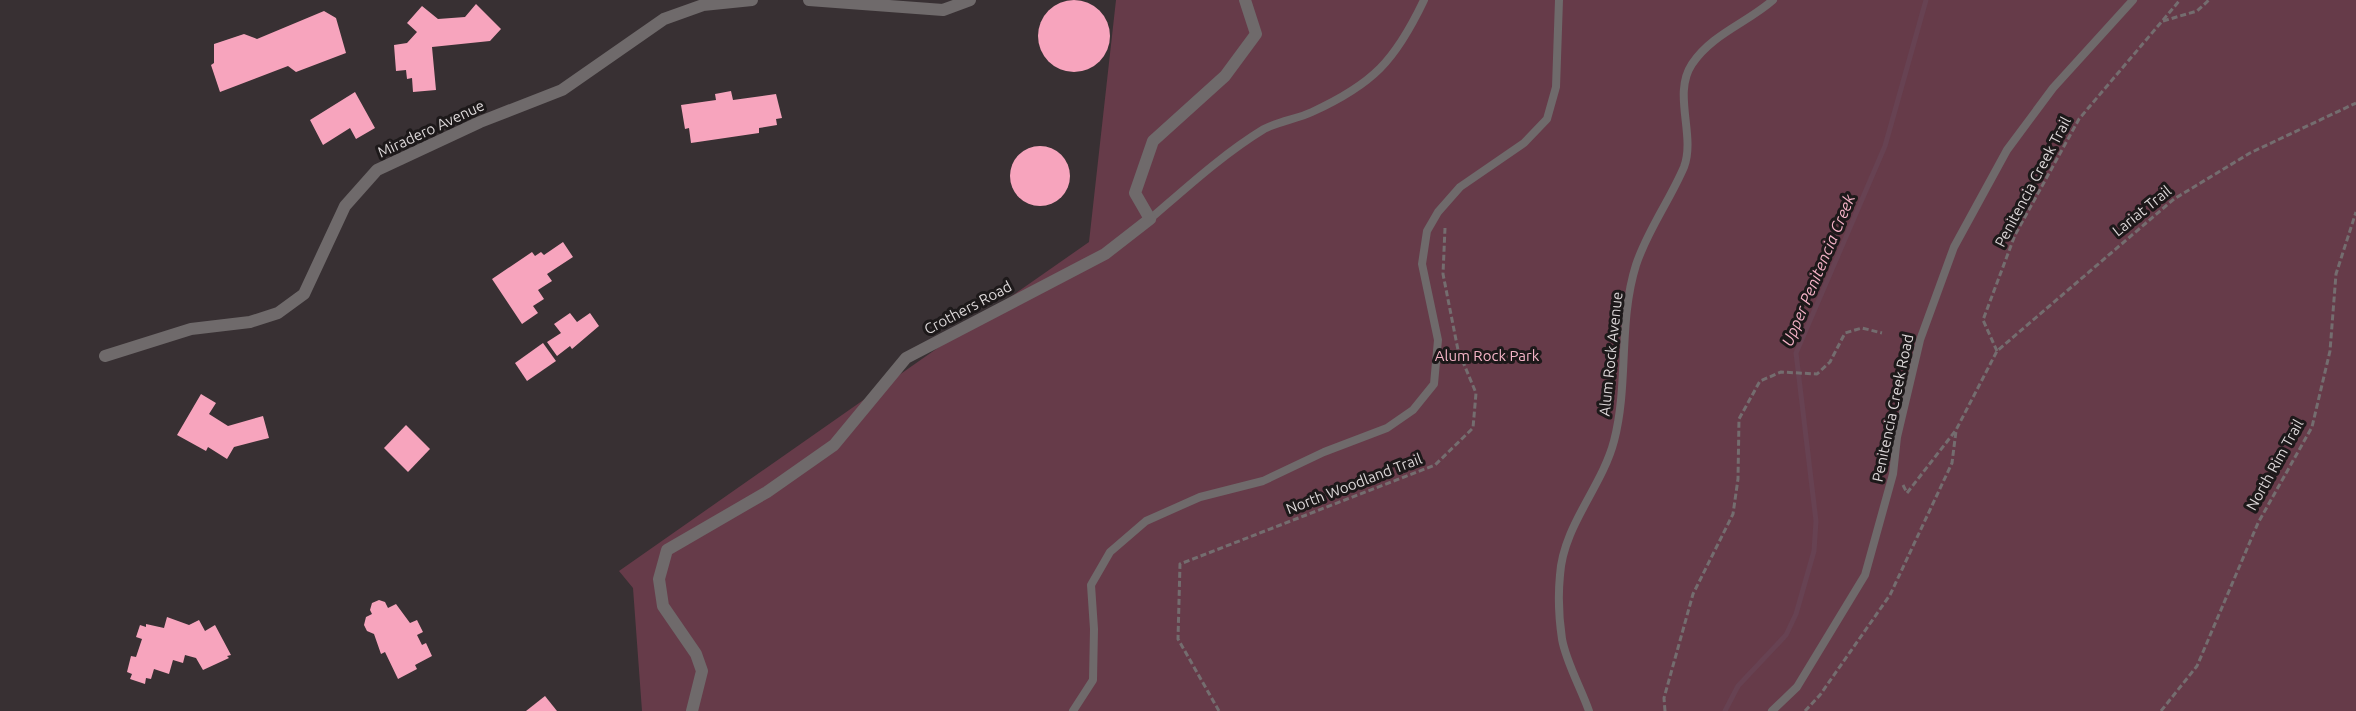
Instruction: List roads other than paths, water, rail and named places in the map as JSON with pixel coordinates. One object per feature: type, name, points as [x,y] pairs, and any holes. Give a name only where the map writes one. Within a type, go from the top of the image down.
[{"type":"street","name":"Miradero Avenue","points":[[105,356],[191,329],[250,322],[278,313],[304,294],[345,206],[377,170],[480,123],[562,90],[664,19],[703,5],[752,0]]},
{"type":"street","points":[[809,0],[943,10],[970,0]]},
{"type":"street","points":[[1150,219],[1135,193],[1153,141],[1225,76],[1256,34],[1245,0]]},
{"type":"street","name":"Crothers Road","points":[[692,711],[702,671],[696,654],[663,606],[659,579],[667,550],[767,492],[834,445],[906,358],[1105,254],[1150,219]]},
{"type":"lane","name":"Crothers Road","points":[[1150,219],[1212,166],[1266,128],[1310,113],[1361,87],[1389,62],[1424,0]]},
{"type":"lane","points":[[1072,711],[1093,680],[1094,629],[1091,585],[1110,552],[1146,521],[1200,497],[1263,480],[1324,452],[1387,428],[1413,410],[1434,384],[1438,340],[1422,264],[1427,231],[1438,212],[1460,187],[1524,143],[1546,119],[1556,87],[1559,0]]},
{"type":"lane","name":"Alum Rock Avenue","points":[[1589,711],[1562,640],[1560,574],[1571,531],[1603,472],[1614,441],[1621,397],[1627,308],[1636,264],[1685,165],[1687,142],[1684,87],[1691,66],[1712,41],[1760,12],[1773,0]]},
{"type":"lane","name":"Penitencia Creek Road","points":[[1772,711],[1797,687],[1864,575],[1893,474],[1897,437],[1920,340],[1953,247],[2007,150],[2053,88],[2133,0]]},
{"type":"waterway","name":"Upper Penitencia Creek","points":[[1725,711],[1738,686],[1786,635],[1796,614],[1814,551],[1816,521],[1796,353],[1885,146],[1926,0]]},
{"type":"park label","name":"Alum Rock Park","points":[[1487,356]]}]
